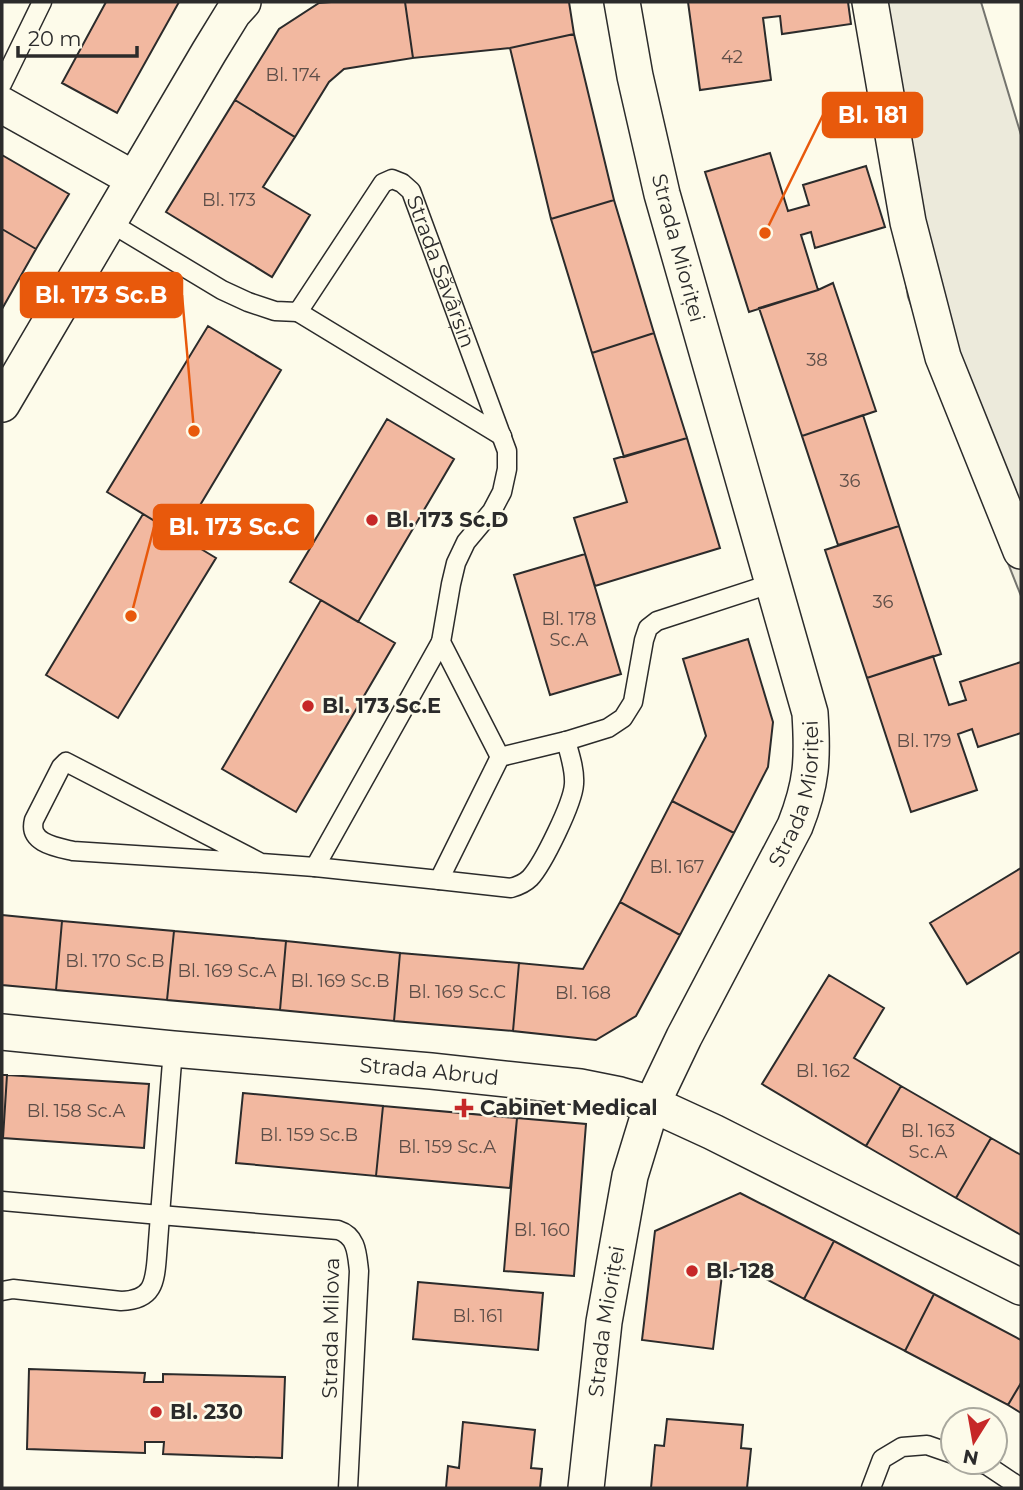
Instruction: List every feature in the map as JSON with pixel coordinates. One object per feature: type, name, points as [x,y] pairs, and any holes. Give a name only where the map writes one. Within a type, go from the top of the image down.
[{"type":"street","points":[[2,404],[215,42],[243,2]]},
{"type":"street","name":"Strada Mioriței","points":[[586,1488],[606,1309],[630,1176],[652,1104],[684,1037],[795,826],[811,776],[813,750],[810,713],[662,194],[635,76],[622,2]]},
{"type":"street","points":[[870,2],[908,222],[943,358],[1021,551]]},
{"type":"street","points":[[2,104],[134,179]]},
{"type":"street","name":"Strada Abrud","points":[[2,1032],[431,1071],[580,1087],[620,1095],[652,1104],[713,1132],[1021,1287]]},
{"type":"lane","points":[[2,84],[42,2]]},
{"type":"lane","name":"Strada Săvârșin","points":[[298,312],[383,183],[392,180],[402,183],[411,191],[505,444]]},
{"type":"lane","points":[[109,222],[222,290],[275,311],[298,312],[505,444],[507,469],[502,492],[492,510],[466,542],[456,563],[441,642],[315,867]]},
{"type":"lane","points":[[439,880],[500,757],[608,728],[623,718],[633,702],[648,628],[657,621],[773,583]]},
{"type":"lane","points":[[441,642],[500,757]]},
{"type":"lane","points":[[261,863],[66,762],[34,820],[34,834],[38,839],[52,846],[73,850],[315,867],[511,888],[530,877],[570,805],[574,785],[573,769],[566,741]]},
{"type":"lane","points":[[2,1292],[13,1289],[135,1301],[149,1291],[156,1278],[173,1049]]},
{"type":"lane","name":"Strada Milova","points":[[2,1201],[338,1230],[346,1233],[353,1240],[359,1271],[348,1488]]},
{"type":"lane","points":[[871,1488],[881,1460],[902,1447],[927,1445],[939,1449]]},
{"type":"lane","points":[[1003,1476],[1021,1488]]},
{"type":"shaded area","points":[[863,2],[981,2],[1021,135],[1021,596],[908,297]]},
{"type":"building","points":[[106,2],[179,2],[117,113],[62,83]]},
{"type":"building","name":"Bl. 174","points":[[405,2],[413,58],[344,69],[329,82],[295,137],[235,100],[279,29],[319,3]]},
{"type":"building","points":[[405,2],[569,2],[574,34],[510,48],[413,58]]},
{"type":"building","points":[[688,2],[848,2],[851,24],[782,34],[780,16],[763,18],[771,80],[700,90]]},
{"type":"building","points":[[574,34],[614,200],[551,219],[510,48]]},
{"type":"building","name":"Bl. 173","points":[[235,100],[295,137],[263,187],[310,215],[272,277],[166,212]]},
{"type":"building","points":[[770,153],[788,211],[809,205],[803,185],[866,166],[885,227],[815,248],[811,232],[801,235],[818,290],[749,312],[705,172]]},
{"type":"building","points":[[2,155],[69,194],[36,249],[2,229]]},
{"type":"building","points":[[614,200],[654,333],[592,353],[551,219]]},
{"type":"building","points":[[2,229],[36,249],[2,309]]},
{"type":"building","points":[[833,283],[876,411],[802,436],[759,308]]},
{"type":"building","points":[[208,326],[281,370],[181,537],[107,492]]},
{"type":"building","points":[[654,333],[687,438],[624,457],[592,353]]},
{"type":"building","points":[[863,415],[899,526],[838,545],[802,436]]},
{"type":"building","name":"Bl. 173 Sc.D","points":[[387,419],[454,459],[358,622],[290,582]]},
{"type":"building","points":[[687,438],[720,548],[595,586],[574,518],[627,502],[614,459]]},
{"type":"building","points":[[143,514],[216,558],[118,718],[46,675]]},
{"type":"building","points":[[899,526],[941,654],[867,678],[825,550]]},
{"type":"building","name":"Bl. 178 Sc.A","points":[[585,554],[621,674],[550,695],[514,575]]},
{"type":"building","name":"Bl. 173 Sc.E","points":[[321,600],[395,643],[296,812],[222,769]]},
{"type":"building","points":[[748,639],[773,722],[768,767],[734,833],[672,801],[706,736],[683,659]]},
{"type":"building","name":"Bl. 179","points":[[933,656],[949,705],[966,700],[960,682],[1021,662],[1021,733],[978,747],[972,729],[958,734],[977,790],[911,812],[867,678]]},
{"type":"building","name":"Bl. 167","points":[[672,801],[734,833],[680,935],[620,902]]},
{"type":"building","points":[[1021,868],[1021,951],[967,984],[930,923]]},
{"type":"building","name":"Bl. 168","points":[[620,902],[680,935],[636,1016],[596,1040],[513,1031],[519,963],[583,969]]},
{"type":"building","points":[[2,915],[62,921],[56,990],[2,985]]},
{"type":"building","name":"Bl. 170 Sc.B","points":[[62,921],[174,931],[167,1000],[56,990]]},
{"type":"building","name":"Bl. 169 Sc.A","points":[[174,931],[286,941],[280,1010],[167,1000]]},
{"type":"building","name":"Bl. 169 Sc.B","points":[[286,941],[400,953],[394,1021],[280,1010]]},
{"type":"building","name":"Bl. 169 Sc.C","points":[[400,953],[519,963],[513,1031],[394,1021]]},
{"type":"building","name":"Bl. 162","points":[[829,975],[884,1008],[854,1058],[901,1086],[866,1146],[762,1084]]},
{"type":"building","points":[[2,1075],[7,1075],[3,1138],[2,1138]]},
{"type":"building","name":"Bl. 158 Sc.A","points":[[7,1075],[149,1084],[144,1148],[3,1138]]},
{"type":"building","name":"Bl. 163 Sc.A","points":[[901,1086],[991,1138],[956,1198],[866,1146]]},
{"type":"building","name":"Bl. 159 Sc.B","points":[[243,1093],[383,1106],[376,1176],[236,1163]]},
{"type":"building","name":"Bl. 159 Sc.A","points":[[383,1106],[517,1118],[510,1188],[376,1176]]},
{"type":"building","name":"Bl. 160","points":[[517,1118],[586,1124],[574,1276],[504,1271]]},
{"type":"building","points":[[991,1138],[1021,1155],[1021,1235],[956,1198]]},
{"type":"building","name":"Bl. 128","points":[[740,1193],[834,1241],[804,1299],[743,1267],[722,1275],[713,1349],[642,1340],[655,1231]]},
{"type":"building","points":[[834,1241],[934,1294],[905,1351],[804,1299]]},
{"type":"building","name":"Bl. 161","points":[[418,1282],[543,1293],[538,1350],[413,1339]]},
{"type":"building","points":[[934,1294],[1021,1340],[1021,1383],[1008,1405],[905,1351]]},
{"type":"building","name":"Bl. 230","points":[[29,1369],[145,1373],[144,1382],[163,1382],[163,1374],[285,1377],[282,1458],[163,1454],[164,1442],[145,1442],[145,1453],[27,1449]]},
{"type":"building","points":[[1021,1383],[1021,1413],[1008,1405]]},
{"type":"building","points":[[667,1419],[743,1425],[741,1448],[751,1449],[747,1488],[651,1488],[655,1445],[664,1446]]},
{"type":"building","points":[[463,1422],[535,1430],[531,1468],[542,1469],[540,1488],[446,1488],[448,1466],[459,1468]]},
{"type":"place","name":"Bl. 181","points":[[765,233]]},
{"type":"place","name":"Bl. 173 Sc.B","points":[[194,431]]},
{"type":"place","name":"Bl. 173 Sc.D","points":[[372,520]]},
{"type":"place","name":"Bl. 173 Sc.C","points":[[131,616]]},
{"type":"place","name":"Bl. 173 Sc.E","points":[[308,706]]},
{"type":"place","name":"Cabinet Medical","points":[[464,1108]]},
{"type":"place","name":"Bl. 128","points":[[692,1271]]},
{"type":"place","name":"Bl. 230","points":[[156,1412]]}]
